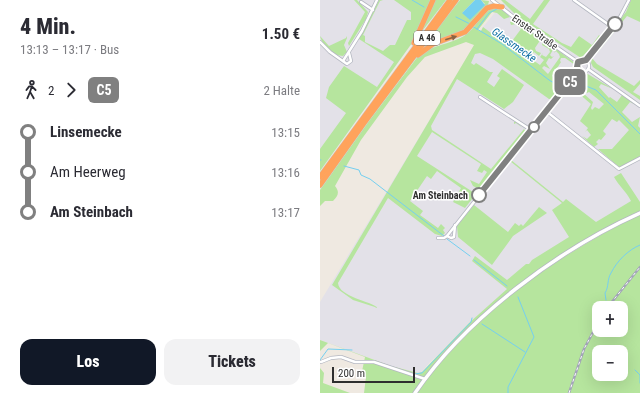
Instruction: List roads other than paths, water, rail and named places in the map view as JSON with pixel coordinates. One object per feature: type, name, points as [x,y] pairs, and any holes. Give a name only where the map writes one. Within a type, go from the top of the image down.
[{"type":"highway","points":[[396,75],[418,36],[433,0]]},
{"type":"highway","name":"A 46","points":[[321,180],[450,0]]},
{"type":"highway","name":"A 46","points":[[396,75],[456,0]]},
{"type":"highway","points":[[396,75],[425,48],[459,36],[472,25],[492,0]]},
{"type":"highway","points":[[487,8],[499,4]]},
{"type":"main road","points":[[415,393],[425,379],[467,333],[529,279],[572,249],[640,213]]},
{"type":"street","points":[[343,61],[377,0]]},
{"type":"street","name":"Enster Straße","points":[[492,0],[532,31],[578,62]]},
{"type":"street","points":[[574,0],[612,27]]},
{"type":"street","points":[[579,70],[577,67],[578,62],[586,60],[612,27],[629,0]]},
{"type":"street","points":[[361,2],[372,10]]},
{"type":"street","points":[[320,42],[330,52],[347,64],[351,62],[349,52]]},
{"type":"street","points":[[586,60],[589,64],[588,69]]},
{"type":"street","points":[[579,70],[584,71],[588,69]]},
{"type":"street","points":[[588,69],[640,106]]},
{"type":"street","points":[[438,238],[442,239],[447,236],[579,70]]},
{"type":"street","points":[[480,97],[531,130]]},
{"type":"street","points":[[546,111],[619,169],[640,158]]},
{"type":"street","points":[[447,236],[451,238],[454,237],[455,225]]},
{"type":"street","points":[[321,362],[341,356],[355,362],[374,362],[425,379]]},
{"type":"water","points":[[475,0],[481,0],[485,5],[470,20],[462,13]]},
{"type":"waterway","name":"Glassmecke","points":[[412,0],[424,7]]},
{"type":"waterway","points":[[477,29],[489,13],[497,9]]},
{"type":"waterway","name":"Glassmecke","points":[[456,17],[470,24]]},
{"type":"waterway","name":"Glassmecke","points":[[472,26],[502,44],[549,80],[561,87]]},
{"type":"waterway","name":"Glassmecke","points":[[570,88],[586,86],[596,90],[640,134]]},
{"type":"waterway","points":[[344,166],[359,170],[361,175],[370,179],[444,236]]},
{"type":"waterway","points":[[447,239],[470,256]]},
{"type":"waterway","points":[[606,300],[605,293],[613,269],[627,253],[640,245]]},
{"type":"waterway","points":[[474,260],[507,286]]},
{"type":"waterway","points":[[508,393],[508,387],[534,337],[518,297]]},
{"type":"waterway","points":[[414,374],[422,373],[471,322],[472,318]]},
{"type":"waterway","points":[[482,324],[525,352]]},
{"type":"waterway","points":[[320,360],[328,349],[352,350]]},
{"type":"waterway","points":[[635,370],[640,375],[640,383]]},
{"type":"railway","points":[[613,301],[640,267]]},
{"type":"railway","points":[[569,393],[584,349],[592,334]]},
{"type":"place","name":"Am Steinbach","points":[[479,195]]}]
